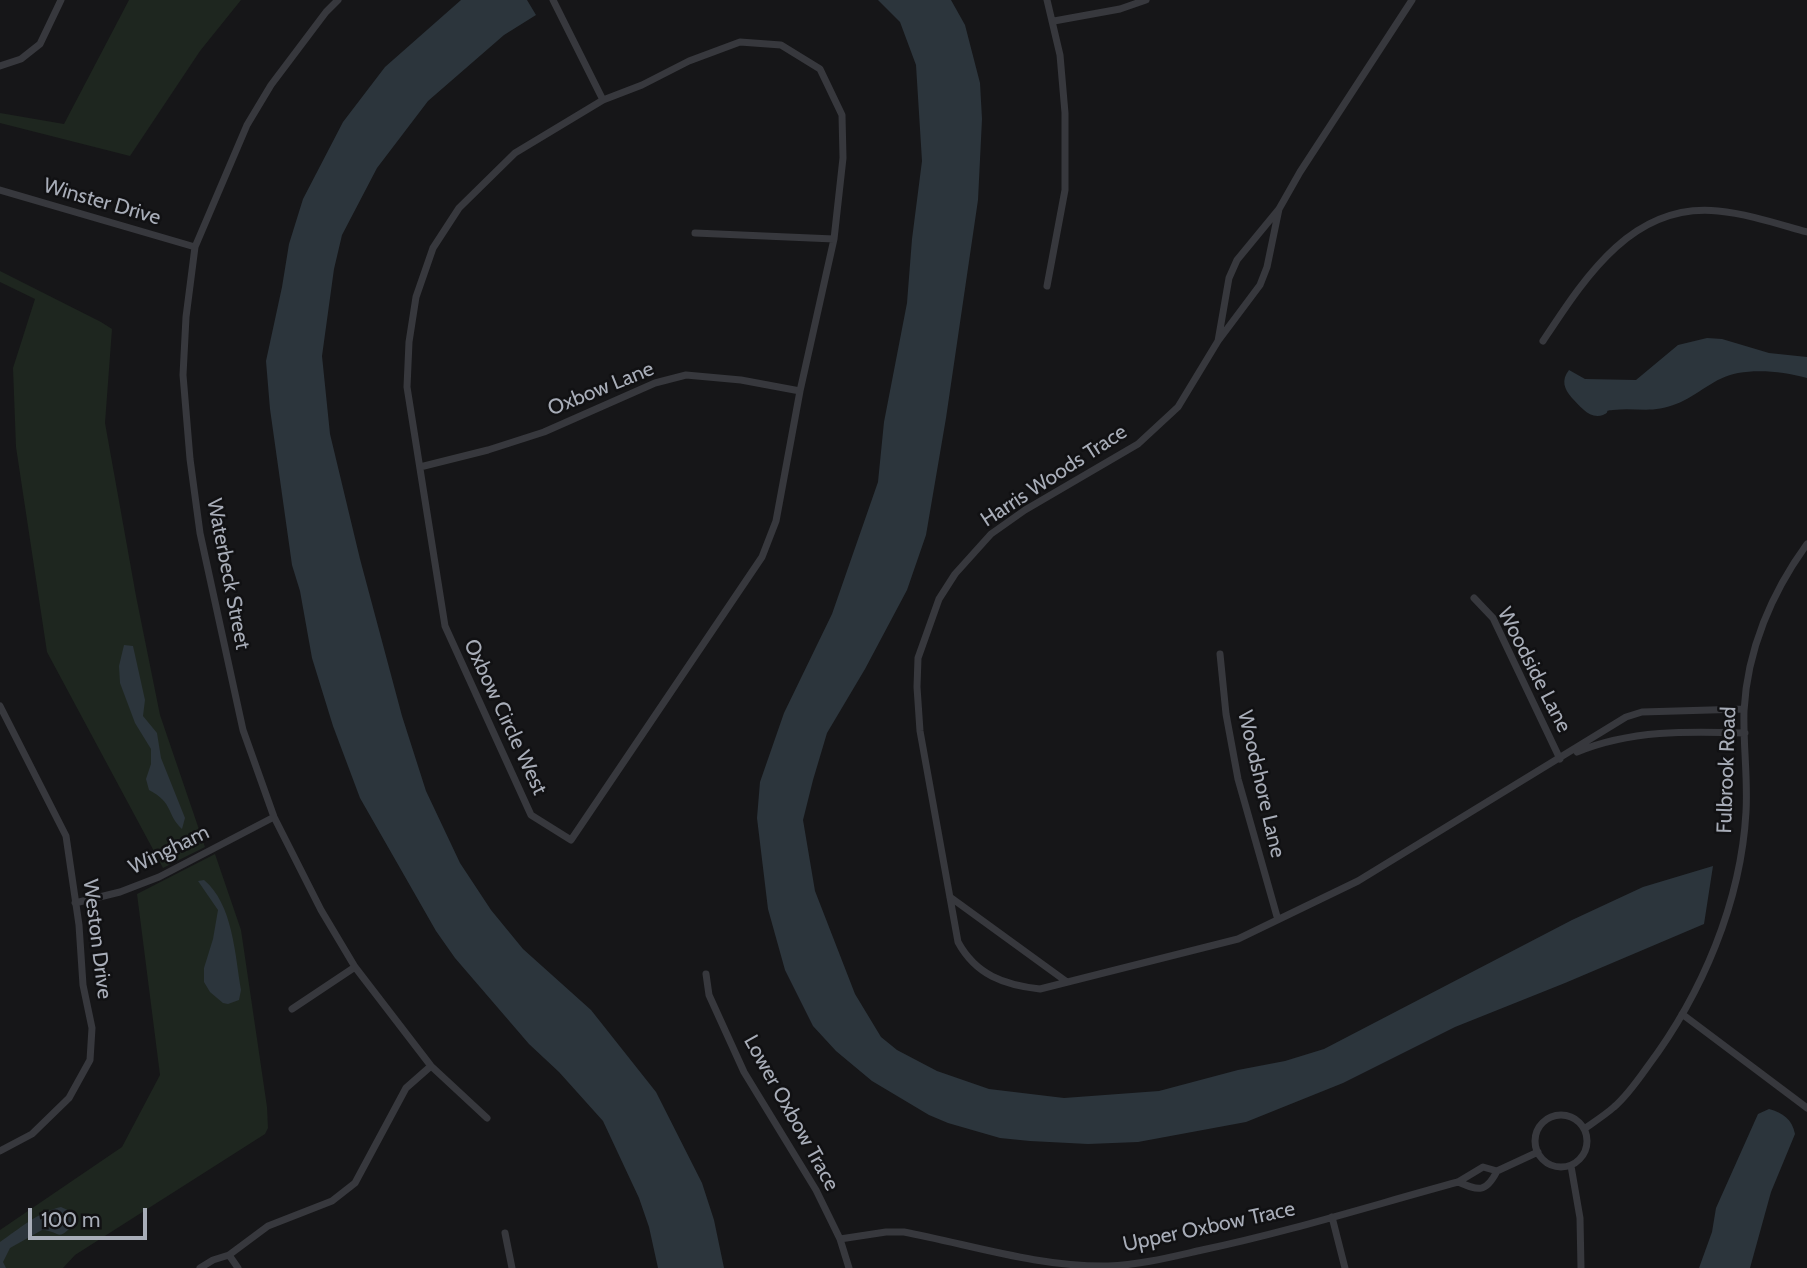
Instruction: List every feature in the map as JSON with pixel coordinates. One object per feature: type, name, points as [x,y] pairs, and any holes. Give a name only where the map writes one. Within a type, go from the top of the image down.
[{"type":"street","points":[[0,66],[21,59],[40,44],[61,0]]},
{"type":"street","name":"Waterbeck Street","points":[[338,0],[271,85],[253,114],[195,247],[186,317],[183,375],[190,460],[200,533],[243,730],[274,817],[321,910],[355,968],[431,1066],[487,1118]]},
{"type":"street","points":[[553,0],[603,100]]},
{"type":"street","points":[[1047,0],[1060,55],[1065,113],[1065,190],[1047,286]]},
{"type":"street","points":[[1054,21],[1120,9],[1146,0]]},
{"type":"street","name":"Harris Woods Trace","points":[[1218,341],[1229,278],[1234,265],[1279,209],[1300,172],[1412,0]]},
{"type":"street","name":"Oxbow Circle West","points":[[740,42],[781,45],[820,69],[842,115],[843,158],[834,239],[800,391],[776,521],[762,557],[571,840],[531,814],[445,626],[407,387],[409,342],[416,297],[433,248],[459,208],[515,153],[603,100],[642,85],[689,61],[740,42]]},
{"type":"street","name":"Winster Drive","points":[[0,190],[195,247]]},
{"type":"street","name":"Harris Woods Trace","points":[[1279,209],[1267,267],[1260,285],[1218,341],[1192,388],[1178,407],[1138,444],[1025,510],[991,534],[955,574],[939,599],[918,658],[920,731],[958,943],[978,969],[1017,987],[1040,989],[1238,939],[1358,881],[1626,717],[1642,712],[1744,709]]},
{"type":"street","points":[[1543,341],[1580,285],[1603,258],[1625,238],[1649,223],[1679,214],[1715,211],[1749,216],[1807,232]]},
{"type":"street","points":[[695,233],[834,239]]},
{"type":"street","name":"Oxbow Lane","points":[[420,467],[488,450],[544,432],[655,383],[686,375],[741,380],[800,391]]},
{"type":"street","name":"Fulbrook Road","points":[[1584,1129],[1614,1107],[1635,1084],[1682,1014],[1718,938],[1741,858],[1746,810],[1744,709],[1759,632],[1784,577],[1807,544]]},
{"type":"street","name":"Woodside Lane","points":[[1474,598],[1493,618],[1560,759]]},
{"type":"street","name":"Woodshore Lane","points":[[1220,654],[1226,714],[1238,779],[1278,920]]},
{"type":"street","name":"Weston Drive","points":[[0,706],[65,836],[79,925],[83,985],[92,1028],[90,1060],[69,1098],[33,1134],[0,1151]]},
{"type":"street","name":"Harris Woods Trace","points":[[1560,759],[1593,746],[1630,737],[1694,732],[1745,733]]},
{"type":"street","name":"Wingham","points":[[75,903],[120,892],[159,877],[274,817]]},
{"type":"street","points":[[950,897],[1067,982]]},
{"type":"street","points":[[292,1009],[355,968]]},
{"type":"street","name":"Lower Oxbow Trace","points":[[706,974],[709,995],[744,1072],[811,1180],[839,1239],[849,1268]]},
{"type":"street","points":[[1682,1014],[1807,1108]]},
{"type":"street","points":[[200,1268],[229,1255],[268,1226],[332,1201],[355,1183],[406,1088],[431,1066]]},
{"type":"street","points":[[1570,1116],[1584,1129],[1587,1147],[1580,1160],[1570,1166],[1557,1168],[1548,1165],[1538,1152],[1535,1136],[1540,1125],[1548,1118],[1570,1116]]},
{"type":"street","name":"Upper Oxbow Trace","points":[[1458,1182],[1475,1189],[1484,1188],[1491,1183],[1497,1171],[1538,1152]]},
{"type":"street","points":[[1570,1166],[1580,1218],[1581,1268]]},
{"type":"street","name":"Upper Oxbow Trace","points":[[839,1239],[904,1232],[1032,1260],[1110,1266],[1148,1262],[1246,1241],[1458,1182],[1483,1167],[1497,1171]]},
{"type":"street","points":[[1332,1217],[1345,1268]]},
{"type":"street","points":[[505,1233],[512,1268]]},
{"type":"street","points":[[229,1255],[238,1268]]},
{"type":"shaded area","points":[[129,0],[241,0],[200,51],[130,156],[0,123],[0,113],[64,124]]},
{"type":"shaded area","points":[[461,0],[527,0],[536,15],[504,35],[428,101],[377,168],[342,235],[334,269],[322,356],[330,434],[402,716],[426,791],[460,863],[491,910],[523,949],[591,1010],[656,1092],[702,1183],[714,1220],[724,1268],[658,1268],[639,1198],[603,1121],[559,1072],[529,1044],[455,958],[436,931],[360,798],[333,726],[312,658],[300,591],[292,565],[270,409],[266,361],[289,244],[303,199],[343,122],[385,67]]},
{"type":"shaded area","points":[[878,0],[951,0],[965,25],[980,83],[982,119],[978,200],[926,535],[907,590],[827,733],[803,820],[815,891],[855,994],[881,1037],[897,1050],[937,1071],[989,1089],[1064,1098],[1159,1091],[1324,1049],[1572,920],[1643,887],[1713,866],[1704,924],[1455,1027],[1343,1083],[1246,1122],[1138,1142],[1088,1144],[1000,1138],[948,1123],[929,1115],[872,1081],[836,1051],[813,1026],[785,970],[768,909],[757,818],[760,782],[784,713],[832,614],[878,482],[884,422],[907,303],[922,161],[916,65],[900,22]]},
{"type":"shaded area","points":[[0,271],[112,329],[105,423],[136,596],[160,715],[205,847],[163,868],[47,652],[16,447],[13,368],[35,299],[0,282]]},
{"type":"shaded area","points":[[1707,338],[1722,339],[1769,353],[1807,357],[1807,378],[1772,372],[1738,373],[1721,378],[1684,401],[1667,407],[1652,410],[1610,410],[1598,416],[1582,408],[1565,388],[1564,381],[1569,370],[1585,379],[1636,380],[1678,345]]},
{"type":"shaded area","points":[[124,645],[133,646],[145,700],[143,716],[157,733],[161,758],[185,818],[182,829],[162,799],[149,790],[146,779],[151,764],[151,749],[135,723],[120,683],[119,666]]},
{"type":"shaded area","points":[[215,854],[241,930],[267,1107],[268,1128],[265,1134],[75,1255],[63,1268],[0,1268],[0,1230],[122,1147],[160,1075],[137,894]]},
{"type":"shaded area","points":[[204,880],[221,902],[234,946],[241,990],[239,1000],[228,1004],[210,992],[204,982],[204,968],[218,910],[198,881]]},
{"type":"shaded area","points":[[1769,1109],[1786,1117],[1795,1134],[1771,1192],[1750,1268],[1699,1268],[1712,1232],[1716,1208],[1758,1114]]},
{"type":"shaded area","points":[[61,1207],[74,1213],[74,1224],[68,1230],[58,1235],[42,1230],[10,1248],[3,1262],[6,1268],[0,1268],[0,1242],[37,1217]]}]
